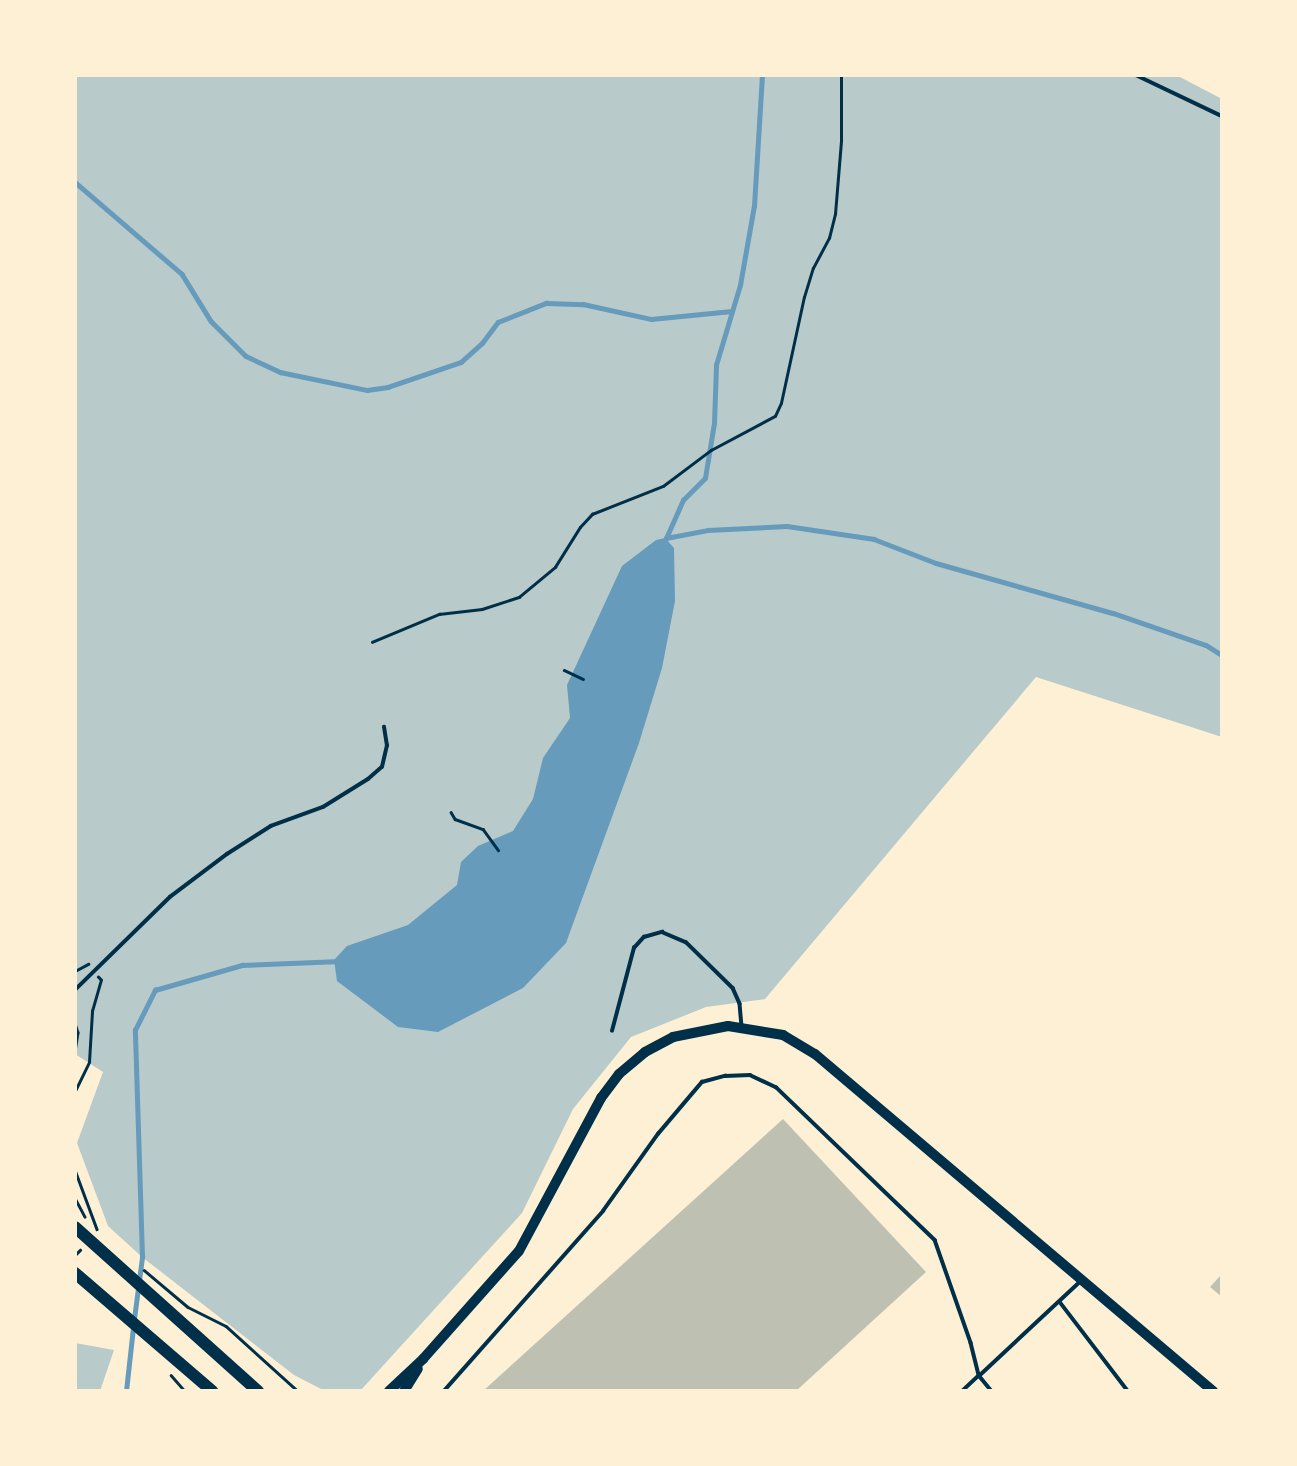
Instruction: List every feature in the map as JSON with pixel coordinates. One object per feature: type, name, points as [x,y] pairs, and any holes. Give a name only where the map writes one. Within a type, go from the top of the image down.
[{"type":"main road","points":[[75,1227],[86,1241],[258,1391]]},
{"type":"main road","points":[[75,1272],[212,1391]]},
{"type":"street","points":[[390,1391],[424,1359],[519,1251],[601,1098],[619,1074],[645,1052],[673,1037],[709,1027],[742,1026],[783,1035],[815,1054],[1083,1278],[1213,1391]]},
{"type":"street","points":[[404,1391],[424,1359]]},
{"type":"lane","points":[[1136,75],[1222,116]]},
{"type":"lane","points":[[75,990],[170,897],[227,854],[271,826],[323,807],[368,779],[382,766],[387,746],[384,727]]},
{"type":"lane","points":[[612,1031],[634,948],[644,937],[662,932],[686,942],[733,988],[740,1004],[742,1026]]},
{"type":"lane","points":[[75,1024],[75,1053]]},
{"type":"lane","points":[[444,1391],[603,1211],[658,1134],[702,1082],[725,1076],[750,1075],[776,1087],[935,1240],[951,1278],[979,1376],[991,1391]]},
{"type":"lane","points":[[963,1391],[1083,1278]]},
{"type":"lane","points":[[1060,1302],[1128,1391]]},
{"type":"path","points":[[372,642],[439,614],[493,607],[519,597],[555,567],[580,527],[592,514],[663,486],[711,450],[775,416],[781,403],[804,297],[813,268],[830,238],[841,141],[841,75]]},
{"type":"path","points":[[564,670],[583,679]]},
{"type":"path","points":[[451,812],[455,819],[484,830],[498,849]]},
{"type":"path","points":[[75,971],[86,962],[89,965]]},
{"type":"path","points":[[75,1091],[89,1062],[92,1011],[101,980],[98,977]]},
{"type":"path","points":[[75,1074],[82,1079]]},
{"type":"path","points":[[75,1170],[98,1230],[75,1255]]},
{"type":"path","points":[[75,1198],[88,1222]]},
{"type":"path","points":[[180,1300],[195,1311],[226,1326],[298,1391]]},
{"type":"shaded area","points":[[75,75],[1176,75],[1222,99],[1222,737],[1036,677],[765,999],[706,1007],[631,1037],[573,1109],[522,1213],[360,1391],[325,1391],[294,1375],[142,1257],[108,1226],[77,1143],[103,1072],[75,1054]]},
{"type":"shaded area","points":[[75,1343],[114,1350],[100,1391],[75,1391]]},
{"type":"water","points":[[665,538],[674,548],[675,601],[662,668],[639,743],[566,943],[523,988],[438,1032],[398,1027],[337,981],[334,960],[347,946],[408,925],[457,885],[461,862],[478,846],[513,831],[533,799],[543,758],[570,718],[567,685],[622,566],[656,540]]},
{"type":"building","points":[[783,1119],[926,1272],[796,1391],[483,1391]]},
{"type":"building","points":[[1222,1274],[1222,1297],[1210,1287]]},
{"type":"waterway","points":[[664,543],[683,500],[705,478],[714,423],[716,365],[740,285],[754,206],[762,75]]},
{"type":"waterway","points":[[75,182],[182,274],[211,321],[246,356],[280,372],[367,390],[388,387],[461,362],[482,343],[498,322],[546,303],[583,304],[651,319],[732,311]]},
{"type":"waterway","points":[[666,538],[708,530],[787,526],[874,539],[936,563],[1113,613],[1206,645],[1222,655]]},
{"type":"waterway","points":[[134,1319],[142,1257],[135,1030],[155,990],[242,965],[340,961]]},
{"type":"waterway","points":[[126,1391],[133,1328]]}]
